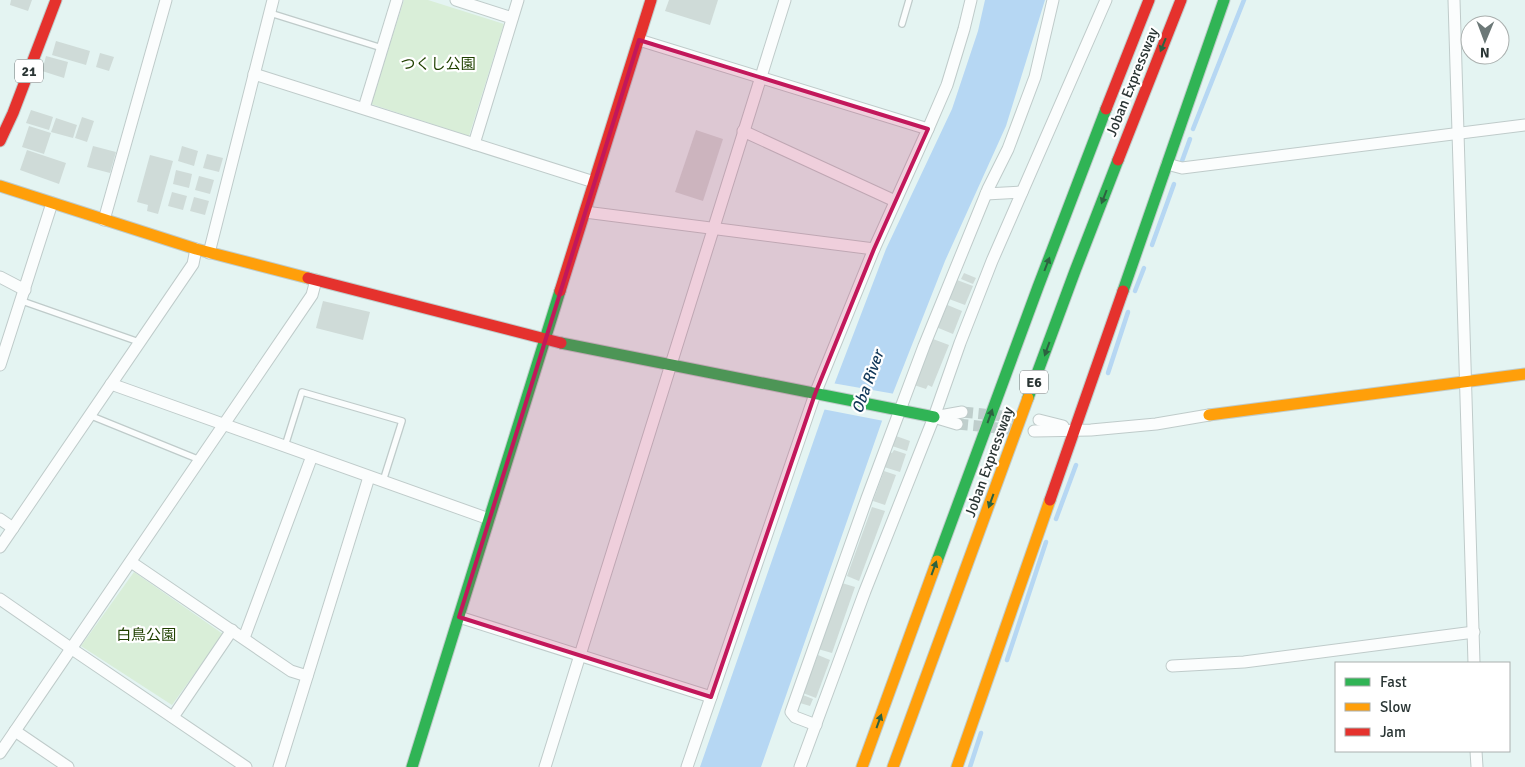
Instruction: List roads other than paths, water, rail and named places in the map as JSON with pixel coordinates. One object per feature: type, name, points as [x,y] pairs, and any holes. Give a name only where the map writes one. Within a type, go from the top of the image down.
[{"type":"main road","name":"21","points":[[0,140],[13,113],[56,0]]},
{"type":"main road","points":[[412,767],[651,0]]},
{"type":"main road","name":"Joban Expressway","points":[[862,767],[997,395],[1149,0]]},
{"type":"main road","name":"Joban Expressway","points":[[893,767],[1075,271],[1181,0]]},
{"type":"main road","points":[[957,767],[1224,0]]},
{"type":"main road","points":[[0,186],[196,249],[545,340],[934,417]]},
{"type":"main road","points":[[1209,415],[1525,374]]},
{"type":"street","points":[[104,220],[166,0]]},
{"type":"street","points":[[209,252],[273,0]]},
{"type":"street","points":[[364,108],[398,0]]},
{"type":"street","points":[[456,0],[512,18]]},
{"type":"street","points":[[474,144],[518,0]]},
{"type":"street","points":[[545,767],[785,0]]},
{"type":"street","points":[[687,767],[818,395],[874,249],[947,85],[971,0]]},
{"type":"street","points":[[816,725],[795,717],[792,712],[896,410],[986,194],[1008,149],[1035,77],[1054,0]]},
{"type":"street","points":[[800,767],[868,582],[934,417],[992,260],[1106,0]]},
{"type":"street","points":[[1454,0],[1474,662]]},
{"type":"street","points":[[639,40],[928,129]]},
{"type":"street","points":[[254,74],[594,182]]},
{"type":"street","points":[[1167,164],[1182,168],[1525,125]]},
{"type":"street","points":[[743,131],[895,201]]},
{"type":"street","points":[[986,194],[1022,192]]},
{"type":"street","points":[[0,365],[52,203]]},
{"type":"street","points":[[585,212],[874,249]]},
{"type":"street","points":[[0,547],[193,264],[196,249]]},
{"type":"street","points":[[0,278],[23,296]]},
{"type":"street","points":[[0,753],[312,295],[316,280]]},
{"type":"street","points":[[110,384],[489,519]]},
{"type":"street","points":[[934,417],[962,412]]},
{"type":"street","points":[[1034,431],[1091,430],[1156,424],[1209,415]]},
{"type":"street","points":[[934,417],[957,424]]},
{"type":"street","points":[[1039,420],[1074,430]]},
{"type":"street","points":[[244,638],[312,456]]},
{"type":"street","points":[[280,767],[369,476]]},
{"type":"street","points":[[0,519],[13,528]]},
{"type":"street","points":[[131,562],[291,671],[307,676]]},
{"type":"street","points":[[0,599],[246,767]]},
{"type":"street","points":[[459,617],[711,696]]},
{"type":"street","points":[[173,718],[232,630]]},
{"type":"street","points":[[1172,666],[1244,662],[1474,632]]},
{"type":"street","points":[[15,731],[68,767]]},
{"type":"street","points":[[1476,752],[1477,767]]},
{"type":"lane","points":[[902,24],[909,0]]},
{"type":"lane","points":[[270,13],[382,48]]},
{"type":"lane","points":[[23,296],[139,342]]},
{"type":"lane","points":[[286,446],[302,392],[402,421],[383,481]]},
{"type":"lane","points":[[89,415],[200,460]]},
{"type":"water","name":"Oba River","points":[[985,0],[1045,0],[1006,126],[945,261],[882,421],[761,767],[700,767],[824,411],[886,249],[952,109],[978,31]]},
{"type":"waterway","points":[[1193,129],[1244,0]]},
{"type":"waterway","points":[[1182,161],[1190,139]]},
{"type":"waterway","points":[[1152,245],[1174,184]]},
{"type":"waterway","points":[[1135,291],[1144,268]]},
{"type":"waterway","points":[[1108,373],[1128,312]]},
{"type":"waterway","points":[[1056,519],[1076,465]]},
{"type":"waterway","points":[[1007,660],[1046,542]]},
{"type":"waterway","points":[[970,767],[981,733]]},
{"type":"tunnel","points":[[962,412],[1025,418]]},
{"type":"tunnel","points":[[957,424],[1019,430]]},
{"type":"park label","name":"つくし公園","points":[[438,64]]},
{"type":"park label","name":"白鳥公園","points":[[146,635]]}]
